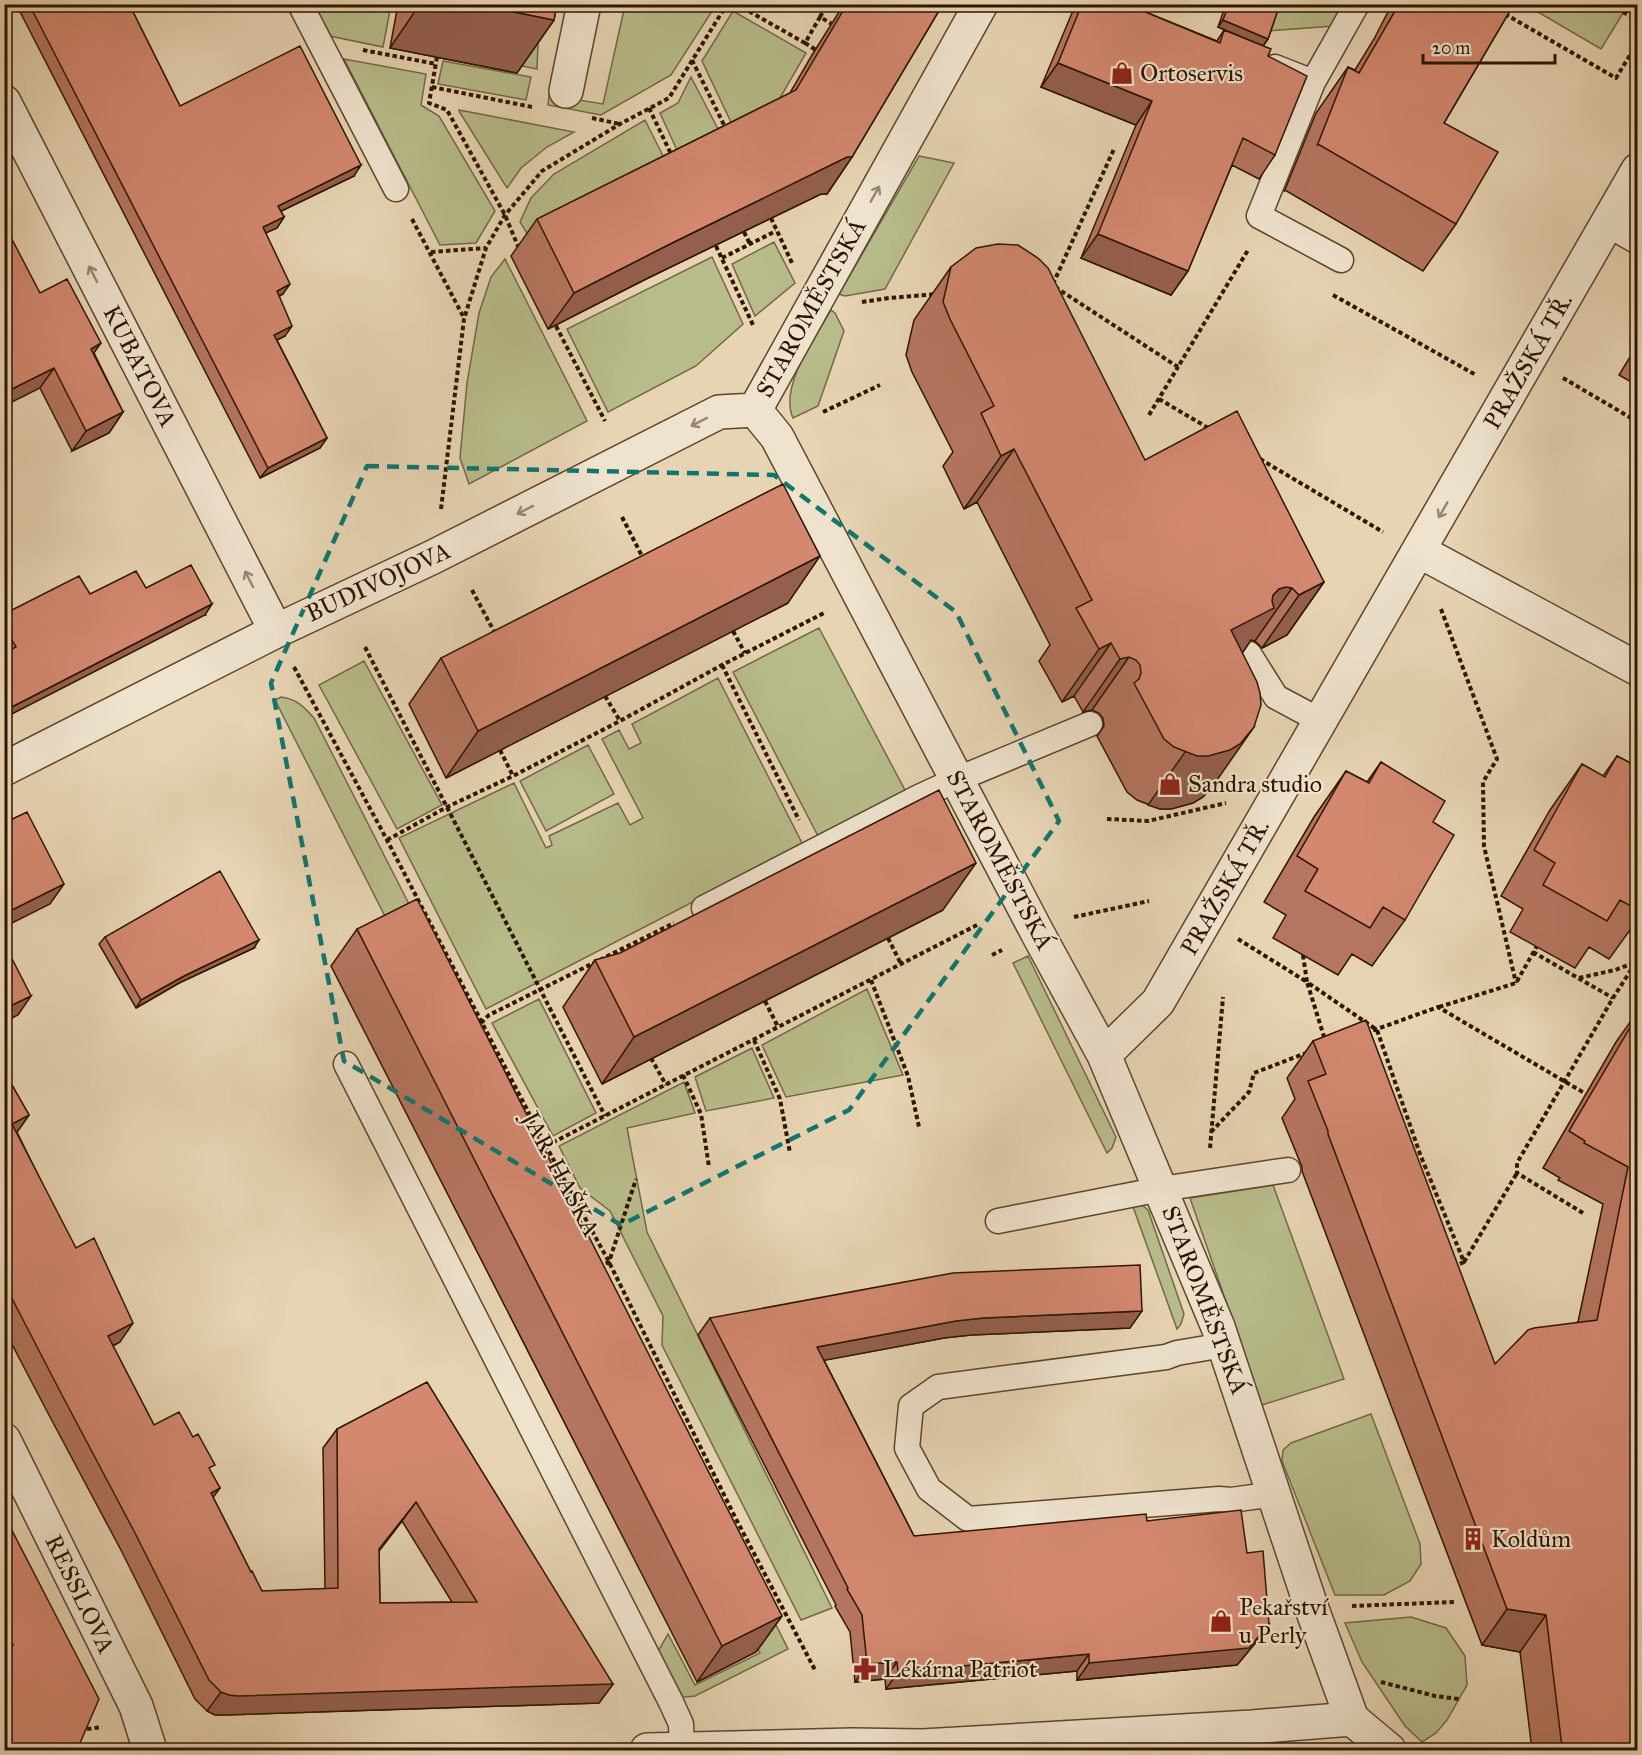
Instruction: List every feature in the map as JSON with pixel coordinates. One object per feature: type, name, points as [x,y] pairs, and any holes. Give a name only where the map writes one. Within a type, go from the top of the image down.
[{"type":"street","points":[[552,100],[584,4]]},
{"type":"street","name":"STAROMĚSTSKÁ","points":[[981,4],[755,410],[777,437],[1104,1055],[1224,1345],[1312,1610],[1352,1719],[1389,1750]]},
{"type":"street","name":"KUBATOVA","points":[[4,102],[276,631]]},
{"type":"street","name":"PRAŽSKÁ TŘ.","points":[[1104,1055],[1158,1002],[1638,170]]},
{"type":"street","points":[[1609,220],[1638,237]]},
{"type":"street","name":"BUDIVOJOVA","points":[[4,769],[276,631],[433,557],[719,412],[755,410]]},
{"type":"street","points":[[1423,544],[1638,669]]},
{"type":"street","name":"RESSLOVA","points":[[4,1440],[136,1706],[150,1750]]},
{"type":"street","points":[[647,1750],[932,1746],[1352,1719]]},
{"type":"lane","points":[[300,4],[396,189]]},
{"type":"lane","points":[[1341,260],[1259,216],[1313,82],[1357,4]]},
{"type":"lane","points":[[1250,56],[1313,82]]},
{"type":"lane","points":[[1249,654],[1276,697],[1321,721]]},
{"type":"lane","points":[[704,909],[919,797],[1089,724]]},
{"type":"lane","points":[[346,1064],[671,1702],[681,1724],[682,1749]]},
{"type":"lane","points":[[998,1221],[1161,1189],[1288,1170]]},
{"type":"lane","points":[[1224,1345],[1176,1353],[1166,1357],[938,1387],[911,1406],[908,1448],[929,1489],[968,1519],[1219,1499],[1231,1500],[1274,1494]]},
{"type":"path","points":[[441,509],[464,319],[486,248],[505,215],[542,171],[620,124],[669,98],[727,4]]},
{"type":"path","points":[[736,4],[816,50]]},
{"type":"path","points":[[805,43],[827,4]]},
{"type":"path","points":[[1498,10],[1616,78],[1638,42]]},
{"type":"path","points":[[1623,12],[1638,20]]},
{"type":"path","points":[[820,17],[832,24]]},
{"type":"path","points":[[320,42],[436,64]]},
{"type":"path","points":[[437,57],[429,103],[447,110],[505,215],[520,251]]},
{"type":"path","points":[[692,60],[729,133]]},
{"type":"path","points":[[432,87],[552,100]]},
{"type":"path","points":[[649,108],[674,160]]},
{"type":"path","points":[[585,117],[620,124]]},
{"type":"path","points":[[1114,149],[1052,285],[1178,367]]},
{"type":"path","points":[[396,189],[431,252],[464,319]]},
{"type":"path","points":[[771,218],[796,272]]},
{"type":"path","points":[[1149,415],[1265,220]]},
{"type":"path","points":[[722,258],[776,231]]},
{"type":"path","points":[[744,232],[750,244]]},
{"type":"path","points":[[716,246],[753,325]]},
{"type":"path","points":[[431,252],[486,248]]},
{"type":"path","points":[[860,303],[947,293]]},
{"type":"path","points":[[1332,295],[1509,394]]},
{"type":"path","points":[[556,326],[605,421]]},
{"type":"path","points":[[1530,358],[1638,422]]},
{"type":"path","points":[[823,412],[880,385]]},
{"type":"path","points":[[1158,399],[1218,435]]},
{"type":"path","points":[[1258,458],[1388,535],[1423,544],[1497,759],[1483,782],[1484,846],[1516,983]]},
{"type":"path","points":[[622,517],[643,559]]},
{"type":"path","points":[[472,591],[497,636]]},
{"type":"path","points":[[387,840],[447,807],[620,721],[822,614]]},
{"type":"path","points":[[733,631],[745,653]]},
{"type":"path","points":[[365,647],[605,1116]]},
{"type":"path","points":[[722,665],[815,851]]},
{"type":"path","name":"JAR. HAŠKA","points":[[301,681],[609,1262],[736,1519],[815,1670]]},
{"type":"path","points":[[605,696],[620,721]]},
{"type":"path","points":[[500,750],[513,776]]},
{"type":"path","points":[[1107,819],[1148,820],[1279,792]]},
{"type":"path","points":[[478,1028],[489,1015],[704,909]]},
{"type":"path","points":[[546,1146],[977,925]]},
{"type":"path","points":[[888,938],[901,964]]},
{"type":"path","points":[[1230,943],[1237,938],[1377,1030],[1420,1154],[1464,1262]]},
{"type":"path","points":[[1356,1036],[1516,983],[1537,946]]},
{"type":"path","points":[[1533,952],[1613,998]]},
{"type":"path","points":[[1303,954],[1307,982],[1326,1045]]},
{"type":"path","points":[[1579,978],[1615,970],[1637,960]]},
{"type":"path","points":[[1453,1267],[1464,1262],[1517,1173],[1516,1163],[1637,960]]},
{"type":"path","points":[[871,980],[908,1076],[919,1127]]},
{"type":"path","points":[[1207,1181],[1223,997]]},
{"type":"path","points":[[765,1001],[778,1027]]},
{"type":"path","points":[[1438,1008],[1586,1094]]},
{"type":"path","points":[[754,1040],[780,1100],[790,1153]]},
{"type":"path","points":[[1211,1132],[1249,1092],[1254,1073],[1316,1049]]},
{"type":"path","points":[[651,1058],[666,1085]]},
{"type":"path","points":[[683,1076],[701,1114],[709,1167]]},
{"type":"path","points":[[1517,1173],[1583,1213]]},
{"type":"path","points":[[599,1268],[609,1262],[636,1179]]},
{"type":"path","points":[[727,1524],[736,1519]]},
{"type":"path","points":[[1341,1607],[1454,1602]]},
{"type":"path","points":[[1338,1682],[1371,1680],[1435,1696],[1459,1699]]},
{"type":"highlighted area","points":[[367,466],[774,475],[956,612],[1059,821],[849,1110],[621,1225],[344,1061],[271,683]]},
{"type":"green space","points":[[309,5],[391,5],[383,47],[325,35]]},
{"type":"green space","points":[[534,5],[542,5],[537,69],[522,66]]},
{"type":"green space","points":[[625,5],[716,5],[671,75],[601,115],[548,105],[549,95],[603,104]]},
{"type":"green space","points":[[1260,5],[1344,5],[1334,26],[1268,31]]},
{"type":"green space","points":[[1526,5],[1628,5],[1601,49]]},
{"type":"green space","points":[[733,11],[806,53],[765,124],[738,137],[702,61]]},
{"type":"green space","points":[[344,59],[426,74],[421,105],[439,116],[495,211],[476,243],[440,245]]},
{"type":"green space","points":[[443,61],[531,77],[526,100],[438,84]]},
{"type":"green space","points":[[691,77],[718,129],[677,150],[660,113],[678,103]]},
{"type":"green space","points":[[459,111],[574,132],[547,147],[521,168],[507,188]]},
{"type":"green space","points":[[645,120],[670,170],[531,240],[520,222],[531,198],[554,174]]},
{"type":"green space","points":[[919,156],[954,163],[885,289],[845,296],[839,294]]},
{"type":"green space","points":[[774,242],[795,283],[755,316],[732,264]]},
{"type":"green space","points":[[712,257],[743,324],[696,366],[608,412],[567,329]]},
{"type":"green space","points":[[505,259],[587,421],[469,484],[460,458],[467,383],[479,313],[491,277]]},
{"type":"green space","points":[[831,310],[835,313],[844,331],[818,406],[793,418],[790,405],[795,377],[808,348]]},
{"type":"green space","points":[[819,628],[906,792],[819,838],[733,672]]},
{"type":"green space","points":[[364,661],[442,805],[397,829],[319,685]]},
{"type":"green space","points":[[718,678],[803,845],[486,1009],[399,838],[514,783],[546,848],[552,845],[549,836],[618,803],[630,825],[643,818],[602,739],[619,730],[629,749],[641,743],[632,724]]},
{"type":"green space","points":[[281,697],[296,702],[314,718],[458,1000],[449,1042],[275,700]]},
{"type":"green space","points":[[588,745],[614,794],[546,831],[520,781]]},
{"type":"green space","points":[[1028,956],[1116,1137],[1112,1148],[1107,1153],[1013,963]]},
{"type":"green space","points":[[867,989],[903,1075],[786,1097],[762,1045]]},
{"type":"green space","points":[[539,999],[596,1113],[553,1136],[492,1023]]},
{"type":"green space","points":[[752,1048],[774,1098],[706,1111],[695,1077]]},
{"type":"green space","points":[[684,1082],[695,1113],[627,1128],[647,1232],[832,1608],[801,1620],[662,1345],[663,1316],[610,1211],[580,1188],[559,1146]]},
{"type":"green space","points":[[1273,1185],[1344,1379],[1262,1405],[1190,1198]]},
{"type":"green space","points":[[1132,1204],[1142,1205],[1148,1210],[1184,1314],[1177,1329]]},
{"type":"green space","points":[[1371,1414],[1420,1544],[1421,1564],[1410,1581],[1384,1595],[1335,1595],[1282,1461],[1283,1450],[1291,1443]]},
{"type":"green space","points":[[705,1546],[739,1551],[788,1649],[695,1696],[676,1698],[657,1653],[668,1634],[695,1685],[760,1653]]},
{"type":"green space","points":[[1411,1617],[1446,1628],[1465,1656],[1467,1685],[1447,1720],[1436,1733],[1422,1742],[1405,1726],[1362,1662],[1345,1623]]},
{"type":"building","points":[[29,4],[129,4],[180,106],[300,46],[361,165],[278,206],[284,217],[263,227],[290,284],[277,291],[292,326],[274,335],[327,438],[268,468]]},
{"type":"building","points":[[475,4],[557,4],[554,20]]},
{"type":"building","points":[[847,4],[943,4],[852,157],[847,157],[574,293],[537,219],[796,90]]},
{"type":"building","points":[[1082,4],[1126,4],[1220,43],[1224,30],[1271,49],[1268,56],[1307,76],[1275,155],[1243,138],[1188,271],[1098,234],[1152,101],[1058,63]]},
{"type":"building","points":[[1229,4],[1280,4],[1268,39],[1223,20]]},
{"type":"building","points":[[1399,4],[1514,4],[1444,123],[1498,152],[1456,224],[1318,144],[1317,146],[1348,67],[1359,73]]},
{"type":"building","points":[[4,224],[40,293],[67,279],[101,343],[91,349],[123,412],[86,431],[54,368],[4,393]]},
{"type":"building","points":[[998,244],[1018,245],[1038,258],[1048,268],[1145,460],[1237,411],[1324,582],[1299,595],[1292,588],[1279,589],[1273,595],[1274,608],[1231,630],[1257,682],[1261,705],[1254,727],[1240,744],[1230,750],[1208,756],[1197,756],[1174,747],[1164,739],[1134,683],[1139,679],[1141,673],[1140,665],[1129,657],[1120,659],[1111,643],[1099,649],[1076,608],[1092,600],[1014,449],[1001,456],[981,413],[994,406],[943,302],[951,267],[976,248]]},
{"type":"building","points":[[783,484],[820,556],[478,731],[441,658]]},
{"type":"building","points":[[191,565],[212,604],[4,711],[4,653],[16,647],[4,626],[4,614],[79,576],[90,594],[136,571],[146,588]]},
{"type":"building","points":[[1617,756],[1638,767],[1638,910],[1620,900],[1607,921],[1543,885],[1555,863],[1534,850],[1582,764],[1605,777]]},
{"type":"building","points":[[1381,762],[1445,801],[1433,822],[1454,835],[1405,920],[1383,907],[1370,928],[1305,891],[1318,869],[1297,856],[1346,771],[1369,783]]},
{"type":"building","points":[[939,790],[976,863],[634,1037],[595,960],[620,953]]},
{"type":"building","points":[[27,812],[64,884],[4,914],[4,823]]},
{"type":"building","points":[[220,871],[259,940],[184,976],[141,1000],[105,937]]},
{"type":"building","points":[[417,899],[782,1616],[722,1646],[357,929]]},
{"type":"building","points":[[4,943],[31,996],[4,1009]]},
{"type":"building","points":[[1638,1014],[1638,1590],[1632,1589],[1638,1636],[1638,1750],[1570,1750],[1570,1748],[1562,1747],[1546,1615],[1507,1609],[1308,1081],[1326,1074],[1313,1041],[1366,1020],[1495,1364],[1528,1330],[1597,1320],[1628,1167],[1584,1143],[1585,1141],[1569,1131]]},
{"type":"building","points":[[4,1071],[29,1115],[12,1124],[76,1248],[94,1238],[133,1323],[108,1336],[154,1425],[179,1412],[193,1437],[198,1434],[215,1465],[209,1468],[220,1488],[211,1493],[262,1591],[338,1588],[337,1429],[427,1382],[613,1684],[238,1696],[221,1692],[209,1680],[4,1283]],"holes":[[[416,1502],[477,1602],[380,1603],[379,1549]]]},
{"type":"building","points":[[1140,1265],[1142,1311],[983,1318],[817,1347],[914,1536],[1146,1514],[1147,1521],[1241,1510],[1247,1553],[1263,1551],[1269,1624],[1249,1648],[1089,1663],[1089,1654],[898,1672],[897,1662],[867,1664],[862,1615],[710,1318],[953,1273]]},
{"type":"building","points":[[4,1515],[99,1699],[77,1750],[4,1750],[4,1665],[13,1645],[4,1649]]},
{"type":"place","name":"Ortoservis","points":[[1122,73]]},
{"type":"place","name":"Sandra studio","points":[[1170,784]]},
{"type":"place","name":"Koldům","points":[[1473,1539]]},
{"type":"place","name":"Pekařství u Perly","points":[[1221,1621]]},
{"type":"place","name":"Lékárna Patriot","points":[[865,1669]]}]
